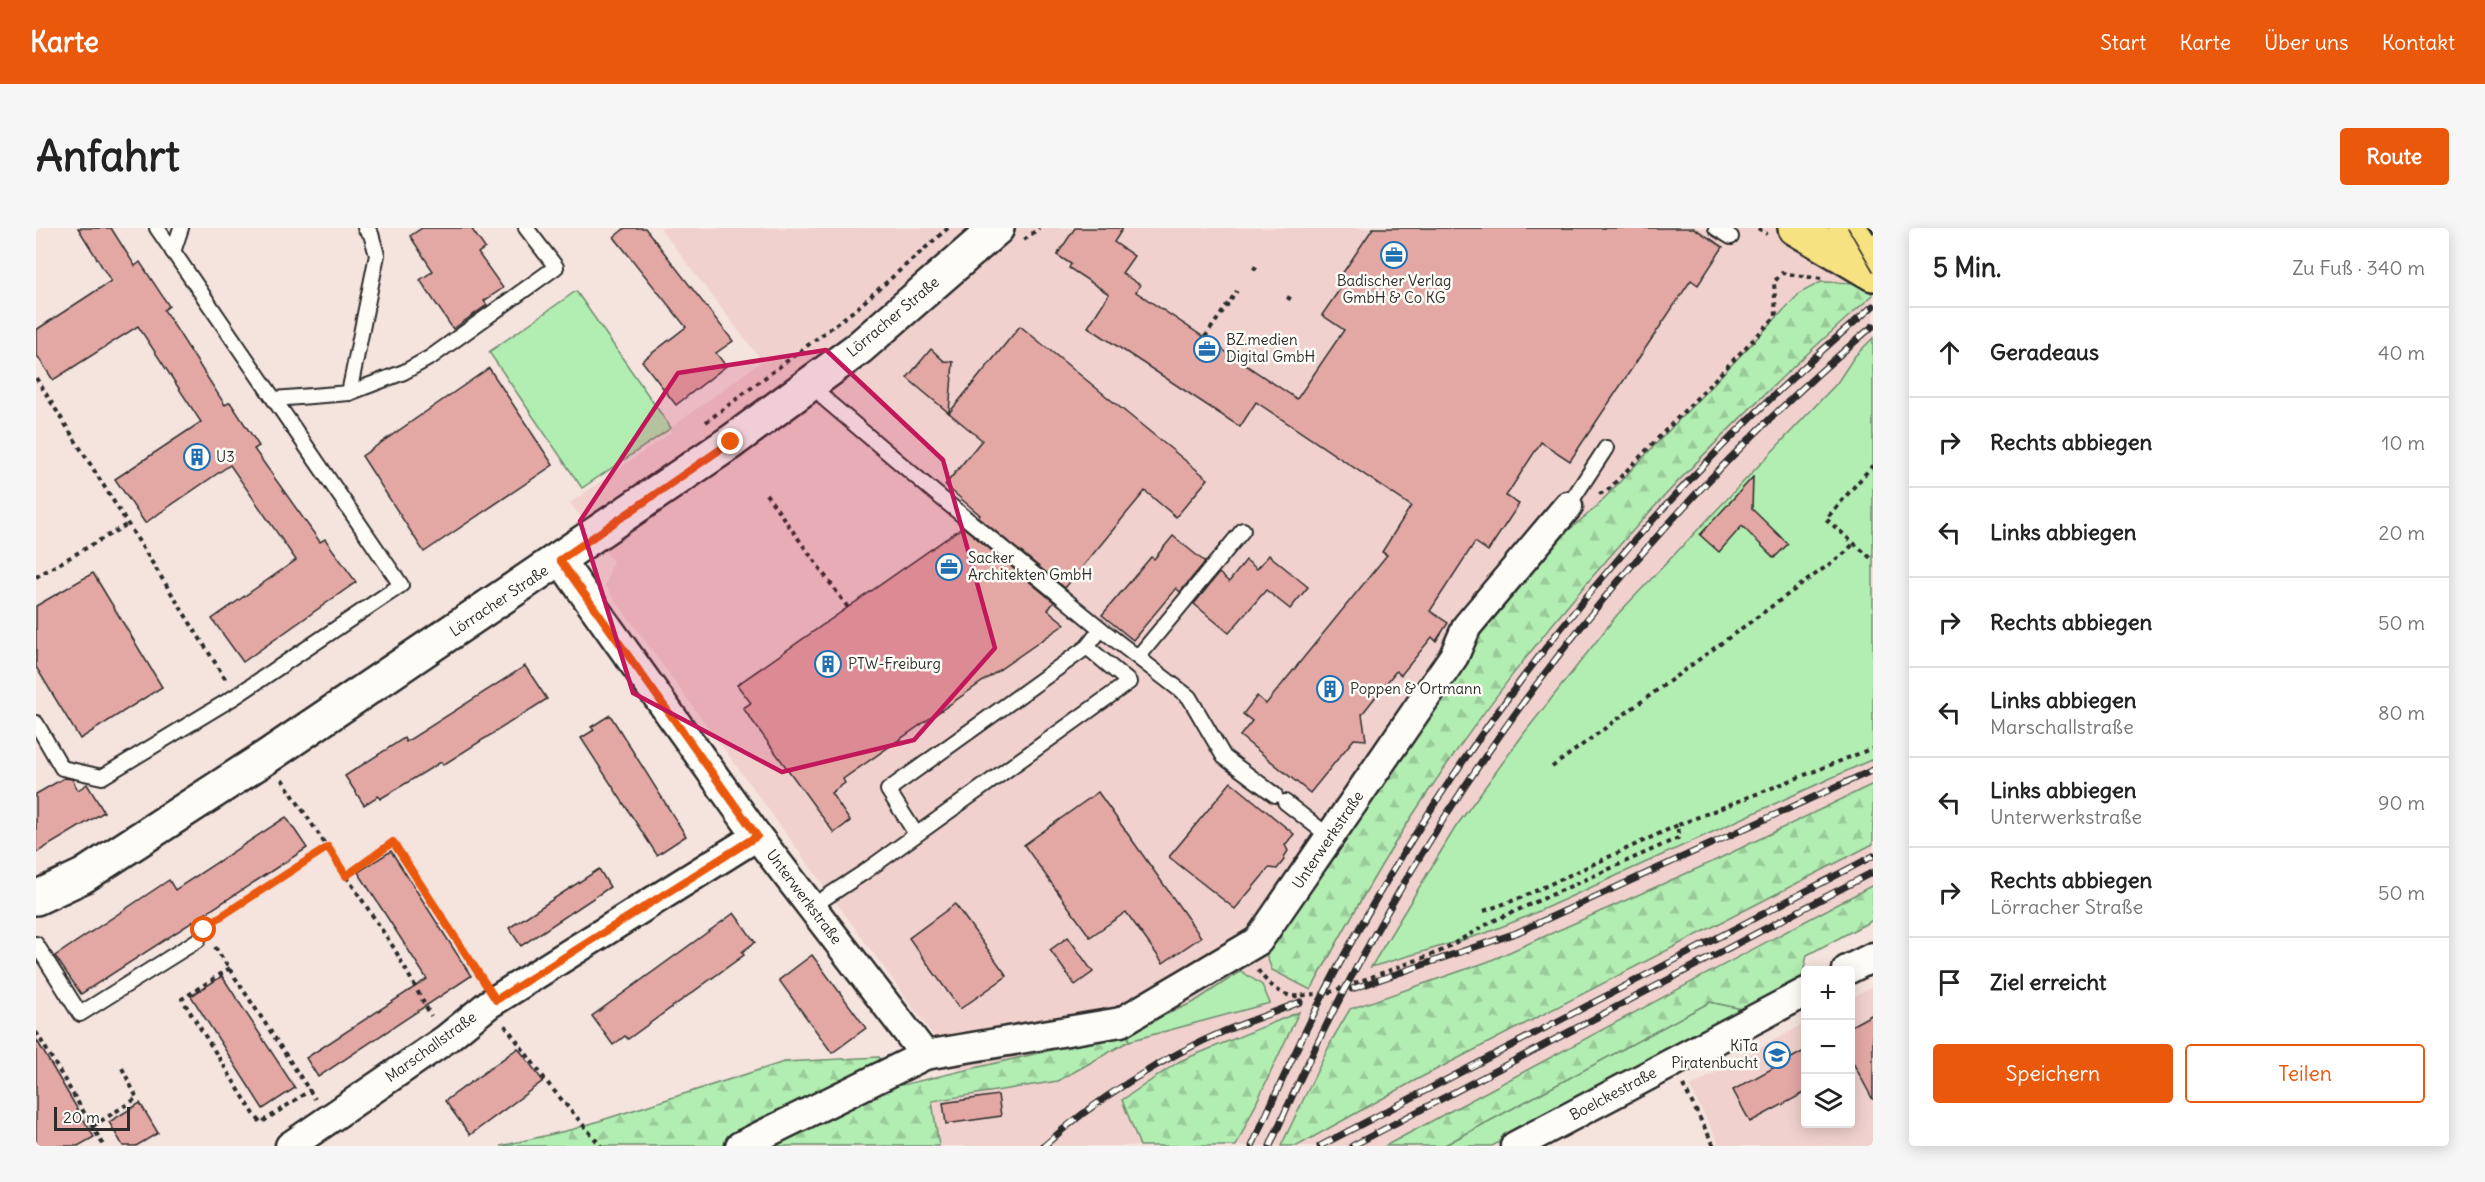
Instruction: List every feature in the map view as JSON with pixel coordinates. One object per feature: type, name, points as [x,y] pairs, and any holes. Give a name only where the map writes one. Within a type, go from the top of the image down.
[{"type":"main road","points":[[1795,228],[1873,274]]},
{"type":"main road","points":[[1845,228],[1873,255]]},
{"type":"street","name":"Lörracher Straße","points":[[36,898],[83,876],[560,560],[731,442],[859,348],[997,228]]},
{"type":"street","name":"Unterwerkstraße","points":[[740,1146],[925,1055],[1121,1022],[1258,941],[1454,656],[1467,626],[1568,506]]},
{"type":"street","name":"Unterwerkstraße","points":[[560,560],[757,836],[925,1055]]},
{"type":"street","name":"Marschallstraße","points":[[290,1146],[446,1039],[493,1002],[757,836]]},
{"type":"street","points":[[1855,966],[1873,957]]},
{"type":"street","name":"Boelckestraße","points":[[1515,1146],[1801,995]]},
{"type":"lane","points":[[36,723],[62,768],[102,777],[236,696],[401,585],[157,228]]},
{"type":"lane","points":[[173,252],[181,228]]},
{"type":"lane","points":[[349,393],[377,255],[371,234],[365,228]]},
{"type":"lane","points":[[274,399],[349,393],[404,372],[431,357],[556,267],[526,228]]},
{"type":"lane","points":[[1716,228],[1731,237]]},
{"type":"lane","points":[[811,382],[827,401],[1101,629],[1189,697],[1224,756],[1330,837]]},
{"type":"lane","name":"Unterwerkstraße","points":[[1568,506],[1606,448]]},
{"type":"lane","points":[[1138,657],[1242,530]]},
{"type":"lane","points":[[916,834],[888,790],[1087,647],[1101,629]]},
{"type":"lane","points":[[811,907],[863,873],[1129,682],[1087,647]]},
{"type":"lane","points":[[36,944],[80,1014],[201,935]]},
{"type":"path","points":[[1253,267],[1259,270]]},
{"type":"path","points":[[1568,506],[1607,491],[1776,316],[1774,282],[1782,273],[1820,279],[1832,278]]},
{"type":"path","points":[[1205,337],[1237,291]]},
{"type":"path","points":[[1287,297],[1292,300]]},
{"type":"path","points":[[36,378],[236,696]]},
{"type":"path","points":[[1873,465],[1826,519],[1873,560]]},
{"type":"path","points":[[765,494],[849,609]]},
{"type":"path","points":[[36,577],[128,524]]},
{"type":"path","points":[[1552,767],[1846,552],[1854,543]]},
{"type":"path","points":[[1485,911],[1520,898],[1678,825],[1873,748]]},
{"type":"path","points":[[279,773],[394,948],[425,1007],[446,1039]]},
{"type":"path","points":[[1279,989],[1292,996],[1311,993],[1325,994],[1440,952],[1491,922],[1678,838],[1678,825]]},
{"type":"path","points":[[346,876],[393,842],[493,1002],[550,1086],[601,1146]]},
{"type":"path","points":[[201,935],[203,928],[328,847]]},
{"type":"path","points":[[310,1090],[261,1123],[182,999],[229,966],[310,1090],[328,1120]]},
{"type":"path","points":[[36,1032],[104,1146]]},
{"type":"path","points":[[1672,1062],[1714,1146]]},
{"type":"path","points":[[93,1126],[137,1098],[122,1068]]},
{"type":"highlighted area","points":[[826,350],[943,460],[995,648],[914,740],[782,772],[633,693],[580,521],[678,373]]},
{"type":"shaded area","points":[[660,228],[1873,228],[1873,293],[1862,283],[1564,534],[1460,658],[1311,990],[1377,873],[1425,795],[1467,736],[1576,595],[1634,528],[1707,451],[1820,342],[1873,295],[1873,338],[1854,357],[1837,383],[1816,406],[1617,615],[1525,732],[1455,828],[1371,967],[1486,933],[1528,916],[1873,759],[1873,784],[1712,862],[1487,962],[1350,1009],[1281,1146],[1236,1146],[1298,1013],[1180,1061],[1122,1100],[1140,1146],[939,1146],[932,1101],[1058,1081],[1129,1041],[1270,1002],[1262,985],[1241,971],[1194,1002],[1128,1032],[960,1072],[605,586],[613,561],[570,503],[672,432],[671,428],[762,361]]},
{"type":"shaded area","points":[[1873,844],[1873,885],[1385,1146],[1297,1146],[1414,1081]]},
{"type":"shaded area","name":"KiTa Piratenbucht","points":[[1873,986],[1873,1146],[1720,1146],[1690,1087],[1801,1025],[1801,1128],[1855,1128],[1855,996]]},
{"type":"green space","points":[[1821,282],[1862,283],[1873,295],[1749,409],[1690,469],[1633,530],[1525,659],[1474,726],[1410,818],[1311,990],[1272,970],[1264,949],[1460,658],[1564,534],[1593,510],[1800,293]]},
{"type":"green space","points":[[576,291],[671,428],[582,488],[489,352]]},
{"type":"green space","points":[[1873,338],[1873,759],[1528,916],[1486,933],[1371,967],[1455,828],[1525,732],[1617,615],[1837,383],[1854,357]]},
{"type":"green space","points":[[1873,784],[1873,844],[1414,1081],[1297,1146],[1281,1146],[1333,1038],[1350,1009],[1487,962],[1712,862]]},
{"type":"green space","points":[[1873,885],[1873,920],[1807,955],[1804,966],[1801,966],[1801,978],[1747,1010],[1710,1002],[1443,1146],[1385,1146]]},
{"type":"green space","points":[[1241,971],[1262,985],[1270,1003],[1129,1041],[1128,1032],[1194,1002]]},
{"type":"green space","points":[[1710,1002],[1747,1010],[1671,1054],[1492,1146],[1443,1146]]},
{"type":"green space","points":[[1299,1012],[1236,1146],[1140,1146],[1122,1100],[1180,1061]]},
{"type":"green space","points":[[1128,1032],[1129,1041],[1058,1081],[932,1101],[939,1146],[501,1146],[574,1129],[784,1062],[879,1057],[902,1085]]},
{"type":"building","points":[[78,228],[111,228],[135,266],[140,262],[169,306],[164,310],[225,405],[230,402],[259,446],[254,449],[320,542],[325,539],[356,582],[243,662],[212,619],[296,560],[230,465],[145,523],[115,479],[201,422],[138,326],[53,380],[36,354],[36,330],[111,281]]},
{"type":"building","points":[[422,228],[471,228],[485,248],[478,253],[503,288],[484,301],[487,305],[453,329],[420,280],[433,271],[410,236]]},
{"type":"building","points":[[625,228],[645,228],[733,341],[716,353],[726,366],[676,405],[642,361],[686,327],[614,237]]},
{"type":"building","points":[[1075,228],[1123,228],[1114,242],[1134,256],[1122,273],[1140,285],[1136,292],[1297,399],[1344,330],[1322,315],[1342,286],[1336,283],[1373,228],[1694,228],[1723,247],[1698,285],[1691,280],[1570,461],[1541,442],[1506,496],[1519,504],[1488,551],[1475,542],[1430,611],[1448,623],[1436,641],[1432,637],[1401,675],[1396,671],[1362,714],[1366,740],[1354,739],[1310,793],[1240,736],[1252,721],[1243,714],[1257,696],[1266,704],[1387,555],[1382,552],[1411,506],[1256,402],[1240,427],[1088,327],[1109,294],[1069,268],[1071,264],[1057,255]]},
{"type":"building","points":[[1020,326],[1208,479],[1176,517],[1145,491],[1065,588],[978,517],[980,515],[945,485],[982,440],[949,413]]},
{"type":"building","points":[[931,349],[944,361],[953,362],[949,413],[907,378]]},
{"type":"building","points":[[489,368],[553,465],[424,552],[362,456]]},
{"type":"building","points":[[1753,477],[1752,509],[1788,544],[1774,558],[1742,526],[1719,552],[1700,535]]},
{"type":"building","name":"PTW-Freiburg","points":[[963,527],[1054,602],[1048,610],[1065,624],[843,779],[845,783],[831,793],[850,821],[834,833],[743,708],[751,703],[737,685]]},
{"type":"building","points":[[1173,536],[1205,562],[1180,592],[1176,588],[1133,640],[1102,615],[1151,557],[1154,559]]},
{"type":"building","points":[[1269,555],[1308,587],[1290,609],[1266,590],[1229,633],[1194,604],[1219,573],[1229,582],[1246,560],[1257,569]]},
{"type":"building","points":[[93,573],[162,687],[80,739],[36,667],[36,606]]},
{"type":"building","points":[[525,666],[547,699],[443,765],[441,762],[380,799],[378,796],[364,805],[345,776],[404,738],[406,742]]},
{"type":"building","points":[[610,715],[686,836],[657,855],[581,738],[594,730],[591,727]]},
{"type":"building","points":[[64,778],[72,779],[78,790],[87,784],[104,812],[36,853],[36,794]]},
{"type":"building","points":[[1231,782],[1294,834],[1285,845],[1288,851],[1277,869],[1269,868],[1235,909],[1169,857]]},
{"type":"building","points":[[1098,792],[1201,937],[1163,963],[1126,912],[1090,937],[1024,845]]},
{"type":"building","points":[[286,817],[307,848],[81,994],[55,956],[169,880],[175,890]]},
{"type":"building","points":[[391,851],[471,976],[318,1077],[306,1058],[427,979],[358,872]]},
{"type":"building","points":[[599,869],[610,887],[521,946],[509,928]]},
{"type":"building","points":[[955,904],[1007,976],[960,1009],[909,938]]},
{"type":"building","points":[[734,913],[755,942],[742,952],[744,955],[628,1039],[625,1036],[613,1045],[592,1016]]},
{"type":"building","points":[[1068,937],[1093,972],[1075,985],[1050,950]]},
{"type":"building","points":[[812,955],[866,1028],[832,1053],[779,980]]},
{"type":"building","points":[[222,976],[295,1088],[263,1109],[191,996]]},
{"type":"building","points":[[1873,1014],[1873,1100],[1855,1066],[1855,1024]]},
{"type":"building","points":[[36,1039],[94,1137],[78,1146],[36,1146]]},
{"type":"building","points":[[518,1048],[543,1081],[470,1135],[445,1101]]},
{"type":"building","points":[[1801,1053],[1801,1095],[1750,1122],[1733,1090]]},
{"type":"building","points":[[998,1095],[1001,1116],[946,1124],[943,1103]]},
{"type":"building","points":[[140,1103],[158,1133],[136,1146],[123,1146],[109,1122]]},
{"type":"tram line","points":[[1848,228],[1873,271]]},
{"type":"tram line","points":[[1870,228],[1873,233]]},
{"type":"railway","points":[[1252,1146],[1309,1023],[1347,950],[1400,859],[1456,772],[1516,687],[1580,604],[1648,525],[1794,376],[1873,306]]},
{"type":"railway","points":[[1270,1146],[1324,1030],[1384,917],[1451,807],[1524,701],[1603,600],[1688,503],[1778,412],[1873,326]]},
{"type":"railway","points":[[1352,989],[1516,933],[1873,770]]},
{"type":"railway","points":[[1320,1146],[1873,856]]},
{"type":"railway","points":[[1352,1146],[1873,872]]},
{"type":"railway","points":[[1044,1146],[1107,1096],[1155,1066],[1227,1030],[1300,1002]]},
{"type":"place","name":"Badischer Verlag GmbH & Co KG","points":[[1394,255]]},
{"type":"place","name":"BZ.medien Digital GmbH","points":[[1207,349]]},
{"type":"place","name":"U3","points":[[197,457]]},
{"type":"place","name":"Sacker Architekten GmbH","points":[[949,567]]},
{"type":"place","name":"PTW-Freiburg","points":[[828,664]]},
{"type":"place","name":"Poppen & Ortmann","points":[[1330,689]]},
{"type":"place","name":"KiTa Piratenbucht","points":[[1777,1055]]},
{"type":"route","points":[[204,930],[203,928],[328,847],[346,876],[393,842],[496,1000],[757,836],[560,560],[731,442]]}]
